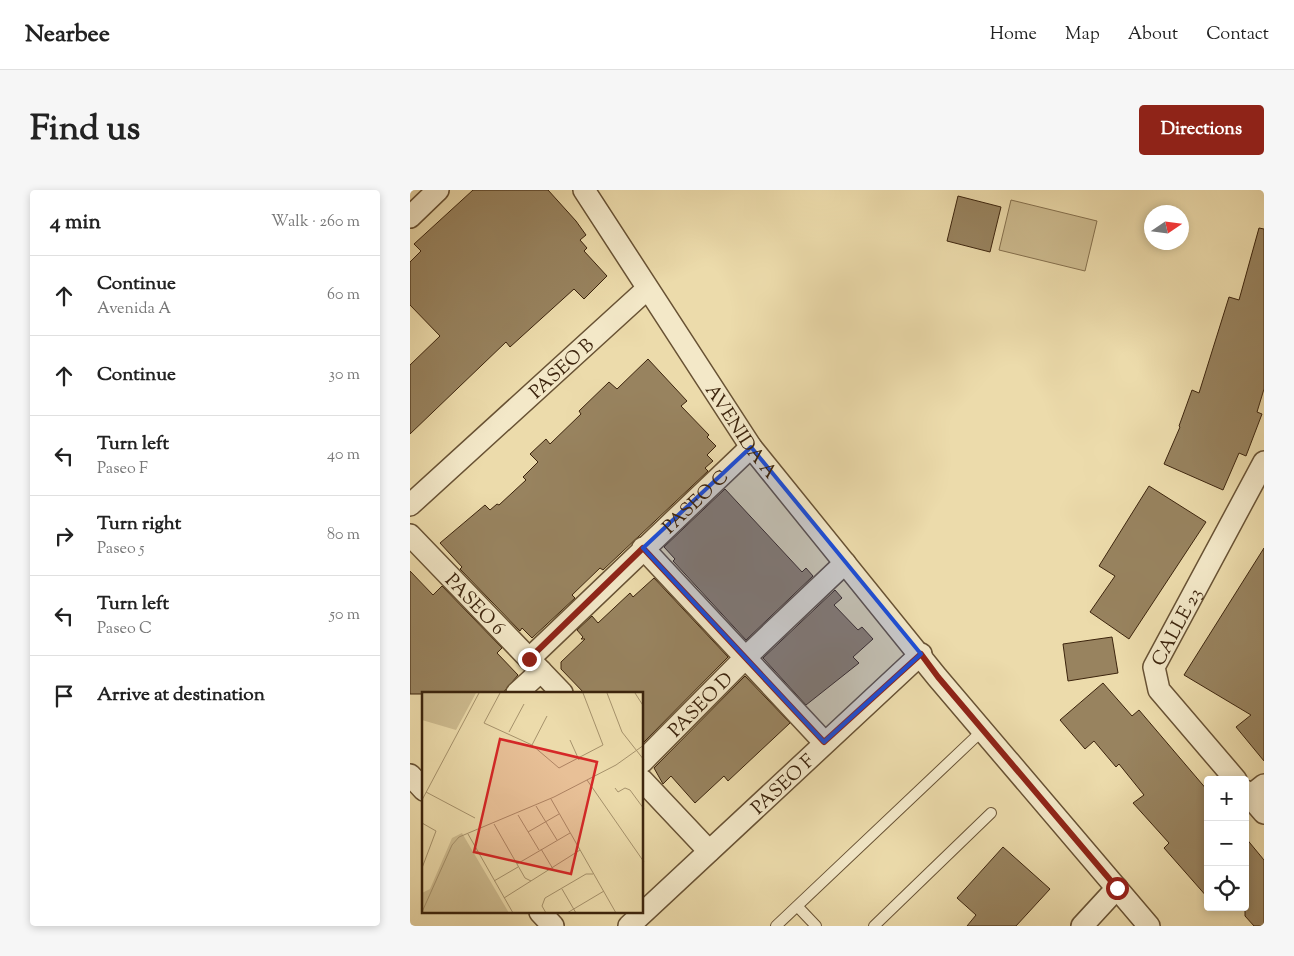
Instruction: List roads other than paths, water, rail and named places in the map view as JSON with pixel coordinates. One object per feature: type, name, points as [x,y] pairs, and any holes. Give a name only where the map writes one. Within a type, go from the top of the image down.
[{"type":"street","points":[[410,217],[438,190]]},
{"type":"street","name":"AVENIDA A","points":[[584,190],[751,447],[983,730]]},
{"type":"street","name":"PASEO B","points":[[410,505],[473,445],[647,289]]},
{"type":"street","name":"PASEO C","points":[[518,692],[535,665],[643,548],[751,447]]},
{"type":"street","name":"CALLE 23","points":[[1233,776],[1159,690],[1154,667],[1264,462]]},
{"type":"street","name":"PASEO 6","points":[[410,535],[560,692]]},
{"type":"street","points":[[643,548],[824,742]]},
{"type":"street","name":"PASEO D","points":[[644,760],[746,657],[845,563]]},
{"type":"street","name":"PASEO F","points":[[644,912],[824,742],[921,654]]},
{"type":"street","points":[[983,730],[1149,926]]},
{"type":"street","points":[[644,782],[709,851]]},
{"type":"street","points":[[1253,791],[1264,813]]},
{"type":"street","points":[[1082,926],[1117,888]]},
{"type":"street","points":[[542,914],[553,926]]},
{"type":"street","name":"PASEO F","points":[[629,926],[642,914]]},
{"type":"lane","points":[[776,926],[983,730]]},
{"type":"lane","points":[[874,926],[991,813]]},
{"type":"lane","points":[[797,906],[816,926]]}]
